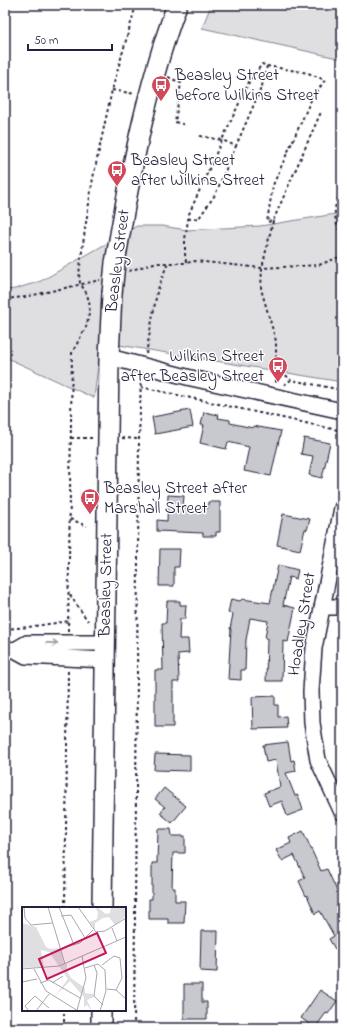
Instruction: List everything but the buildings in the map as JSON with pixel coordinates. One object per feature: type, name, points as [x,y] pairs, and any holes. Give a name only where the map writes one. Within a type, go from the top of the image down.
[{"type":"main road","name":"Beasley Street","points":[[102,907],[109,357],[108,286],[120,267],[132,166],[146,108],[176,5]]},
{"type":"main road","points":[[101,1011],[101,1028]]},
{"type":"street","points":[[109,357],[342,411]]},
{"type":"street","name":"Hoadley Street","points":[[342,508],[314,648],[311,691],[312,723],[318,760],[342,812]]},
{"type":"street","points":[[322,607],[342,607]]},
{"type":"street","points":[[10,650],[27,643],[68,651],[106,652]]},
{"type":"path","points":[[65,907],[72,353],[87,325],[90,307],[87,294],[80,283],[79,274],[93,178],[112,90],[136,5]]},
{"type":"path","points":[[186,263],[184,254],[189,214],[248,82],[262,64],[308,73],[325,80],[311,100],[273,185],[267,222],[272,220]]},
{"type":"path","points":[[189,219],[199,218],[215,195],[262,86],[267,66]]},
{"type":"path","points":[[291,380],[281,386],[276,385],[276,342],[261,289],[262,268],[272,220],[321,112]]},
{"type":"path","points":[[200,136],[222,140],[236,146]]},
{"type":"path","points":[[342,188],[335,203],[334,215],[342,236]]},
{"type":"path","points":[[120,267],[154,263],[186,263],[195,261],[262,268],[319,265],[342,256]]},
{"type":"path","points":[[134,1028],[141,387],[142,365],[146,356],[151,334],[157,292],[168,262]]},
{"type":"path","points":[[5,299],[25,297],[80,283],[108,286]]},
{"type":"path","points":[[277,367],[291,380],[342,390]]},
{"type":"path","points":[[141,387],[342,431]]},
{"type":"path","points":[[70,519],[87,526]]},
{"type":"path","points":[[69,594],[88,621]]},
{"type":"path","points":[[5,629],[69,621]]},
{"type":"path","points":[[64,1011],[64,1028]]},
{"type":"shaded area","points":[[211,5],[342,5],[342,59],[202,28]]},
{"type":"shaded area","points":[[342,213],[342,382],[101,342],[94,398],[5,357],[5,290],[15,289],[41,281],[137,226],[162,226],[187,230],[260,226]]},
{"type":"place","name":"Beasley Street before Wilkins Street","points":[[161,102]]},
{"type":"place","name":"Beasley Street after Wilkins Street","points":[[117,187]]},
{"type":"place","name":"Wilkins Street after Beasley Street","points":[[278,383]]},
{"type":"place","name":"Beasley Street after Marshall Street","points":[[90,515]]}]
